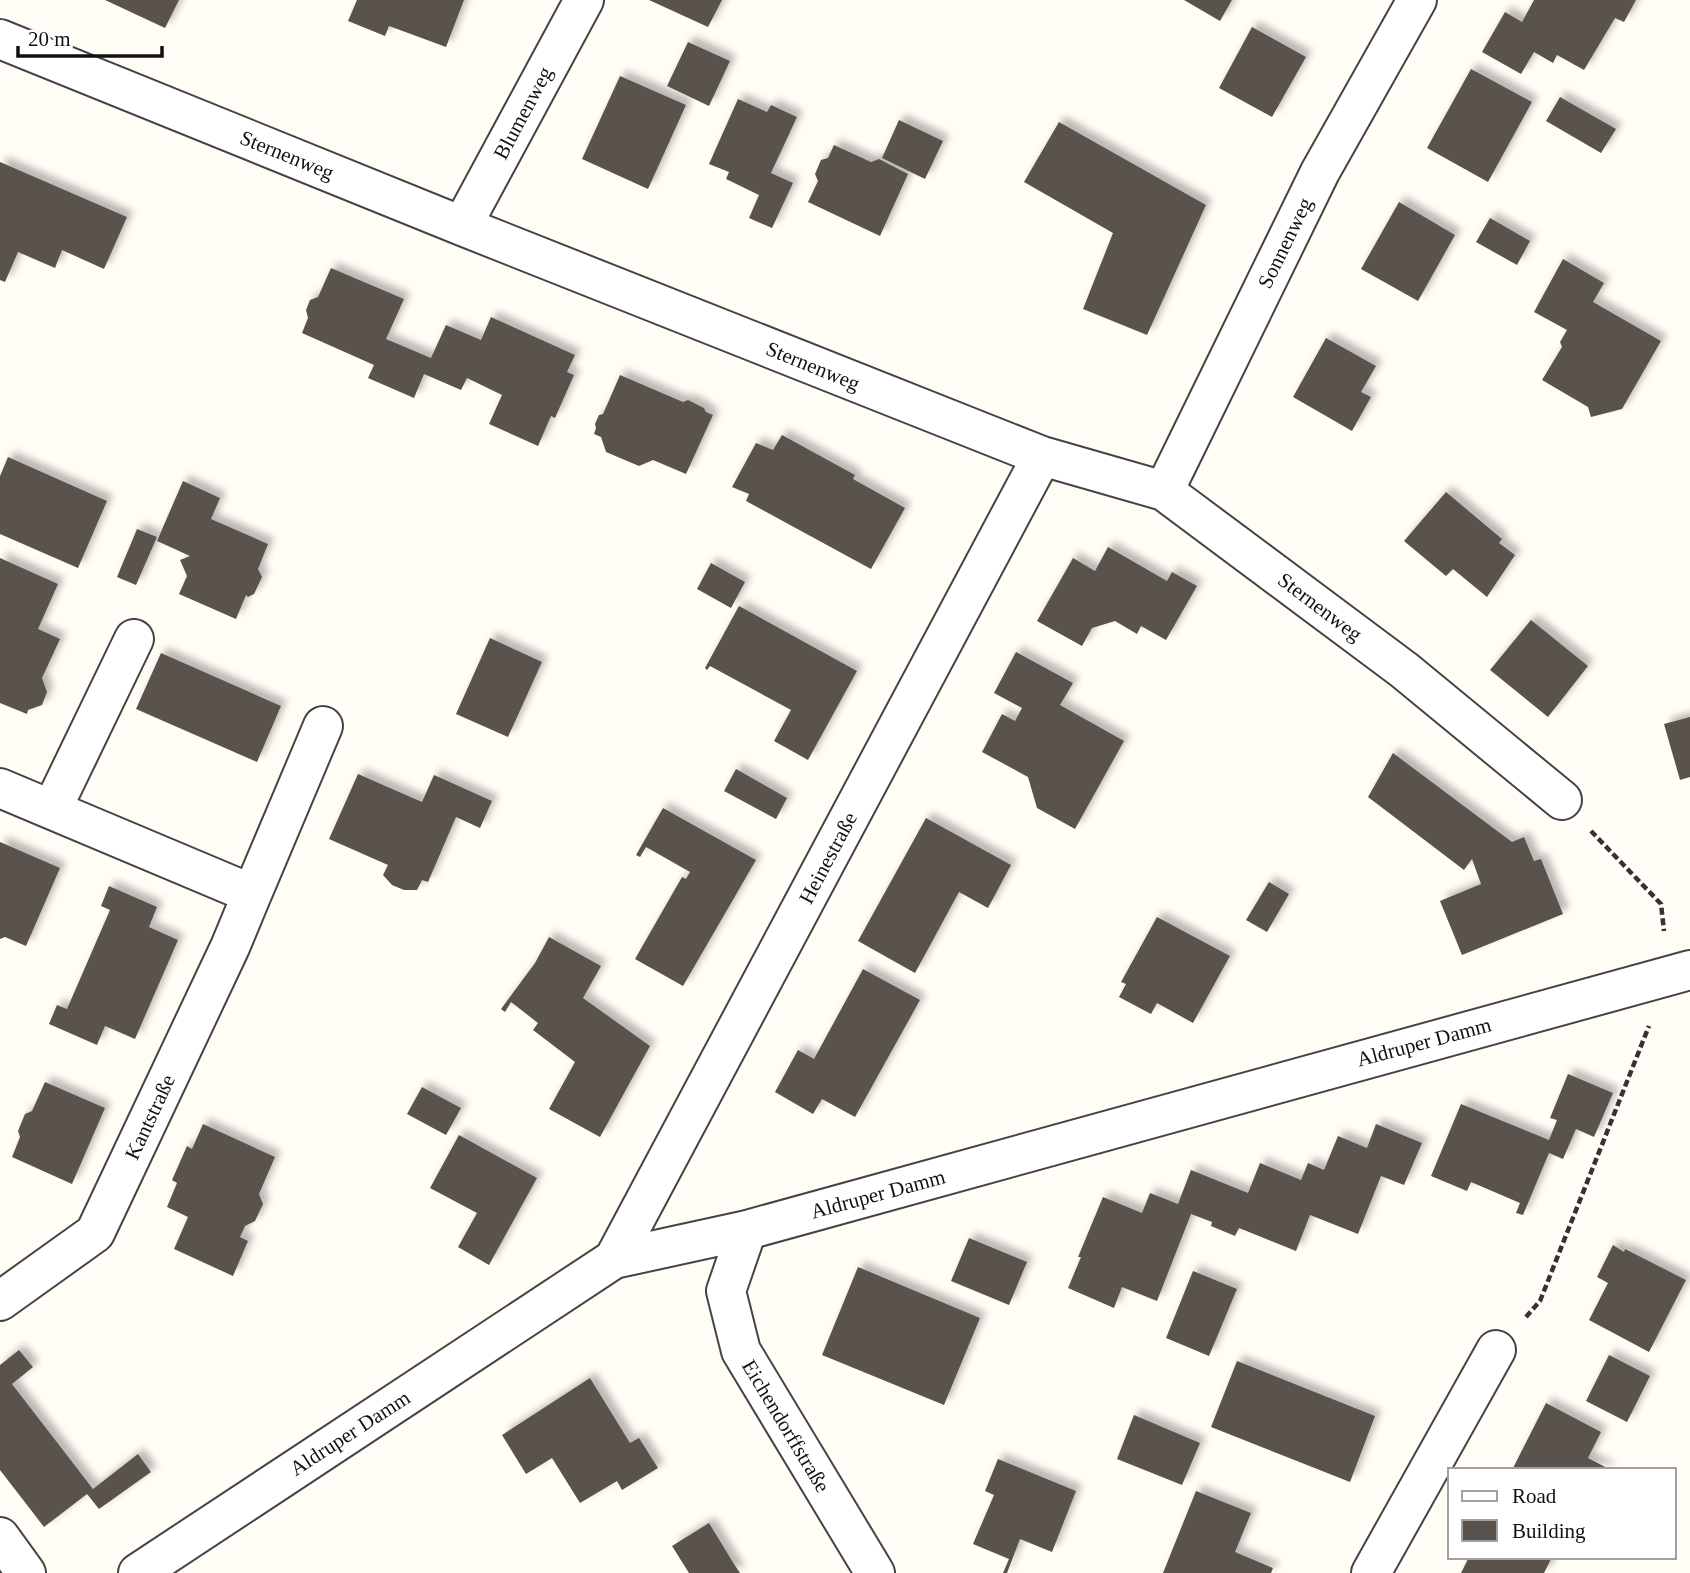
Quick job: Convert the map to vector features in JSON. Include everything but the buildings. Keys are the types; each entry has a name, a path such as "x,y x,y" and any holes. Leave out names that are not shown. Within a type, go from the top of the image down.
{"street":[{"name":"Blumenweg","path":"462,226 584,0"},
{"name":"Sonnenweg","path":"1164,491 1320,172 1417,0"},
{"name":"Sternenweg","path":"0,39 1042,456 1164,491 1404,670 1562,800"},
{"name":"Heinestraße","path":"614,1259 1042,456"},
{"path":"52,809 134,639"},
{"name":"Kantstraße","path":"0,1301 95,1233 230,947 323,726"},
{"path":"0,788 252,894"},
{"name":"Aldruper Damm","path":"138,1573 614,1259 747,1230 1680,972"},
{"name":"Eichendorffstraße","path":"747,1230 726,1292 741,1351 875,1573"},
{"path":"1371,1573 1496,1350"},
{"path":"0,1537 26,1573"}],"path":[{"path":"1496,1350 1540,1301 1680,972 1661,904 1562,800"}]}
